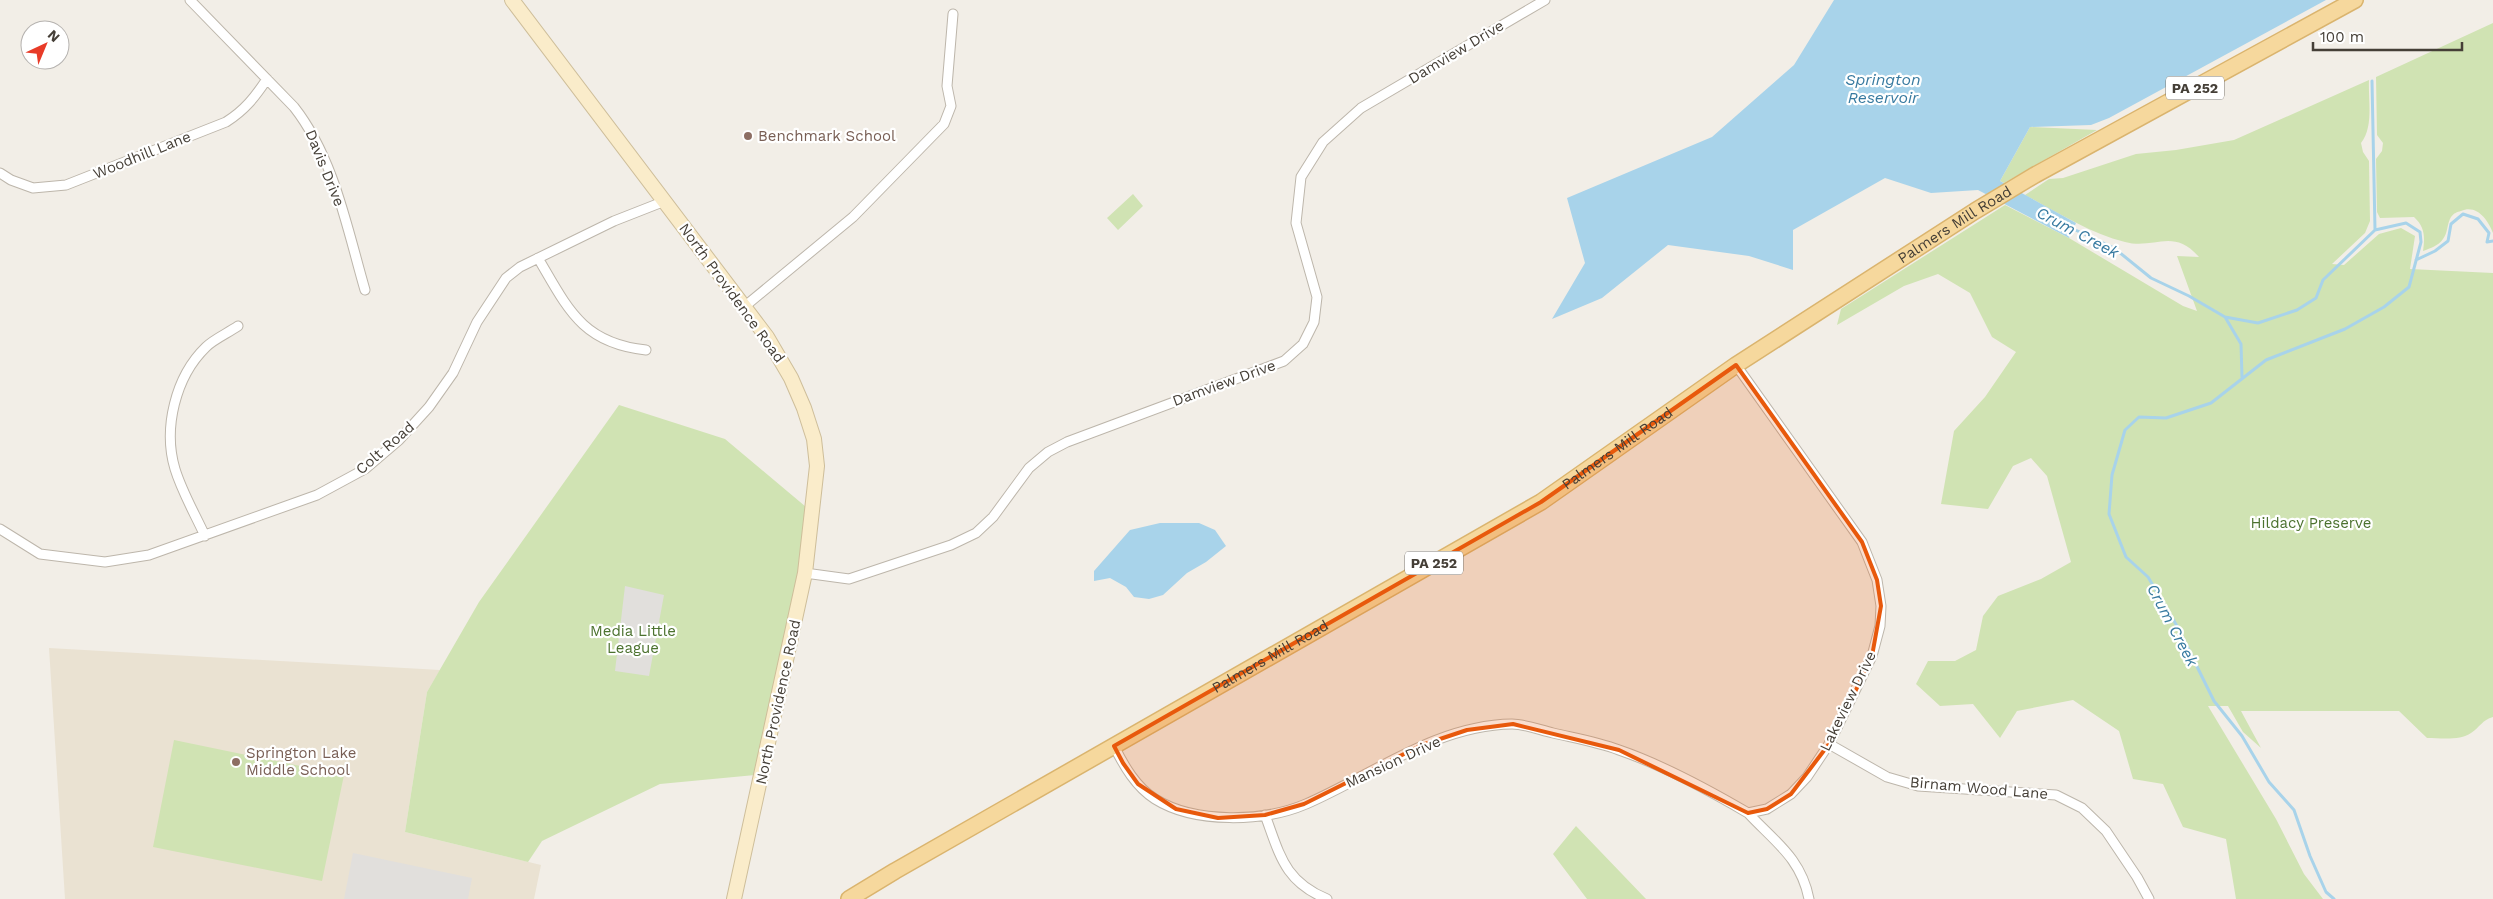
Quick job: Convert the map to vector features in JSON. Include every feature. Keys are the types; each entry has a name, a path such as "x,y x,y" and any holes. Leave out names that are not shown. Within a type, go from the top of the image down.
{"main road":[{"name":"North Providence Road","path":"512,0 767,337 791,378 804,408 814,439 817,466 805,574 734,899"},
{"name":"Palmers Mill Road","path":"849,899 872,884 1541,502 1736,366 1976,211 2035,175 2355,0"}],"street":[{"name":"Davis Drive","path":"190,0 267,79 308,125 319,146 337,195 366,290"},
{"name":"Damview Drive","path":"805,574 849,579 951,545 976,532 987,522 1029,468 1062,444 1284,361 1303,344 1314,322 1317,297 1296,223 1301,177 1323,142 1361,108 1545,0"},
{"path":"744,306 853,218 944,124 951,106 947,86 953,14"},
{"name":"Woodhill Lane","path":"0,173 11,180 33,188 66,185 226,122 242,112 254,99 267,79"},
{"name":"Colt Road","path":"0,529 40,554 105,562 149,555 317,495 365,469 399,440 429,407 453,373 476,322 506,278 520,267 614,221 665,201"},
{"path":"538,258 577,320 596,336 625,348 646,350"},
{"path":"204,536 175,470 171,448 172,418 178,390 190,367 206,347 238,326"},
{"name":"Lakeview Drive","path":"1736,366 1862,542 1877,580 1880,606 1880,626 1872,656 1829,744 1807,777 1792,794 1767,810 1748,812"},
{"name":"Mansion Drive","path":"1114,746 1138,784 1155,799 1176,809 1218,818 1265,815 1304,804 1422,745 1467,730 1513,724 1619,750 1683,778 1748,812"},
{"name":"Birnam Wood Lane","path":"1829,744 1887,777 1918,786 2035,792 2056,795 2082,808 2106,831 2137,877 2149,899"},
{"path":"1748,812 1794,860 1806,883 1809,899"},
{"path":"1265,815 1289,875 1316,894 1327,899"}],"highlighted area":[{"path":"1736,365 1862,542 1877,580 1881,606 1872,656 1855,692 1829,744 1791,794 1767,809 1748,813 1619,750 1513,724 1467,730 1422,745 1304,804 1265,815 1218,818 1176,809 1138,784 1123,763 1114,746 1541,502"}],"shaded area":[{"path":"625,586 664,595 649,676 615,671"},
{"name":"Springton Lake Middle School","path":"49,648 440,670 427,692 405,832 541,865 534,899 65,899"},
{"path":"353,853 472,878 468,899 344,899"}],"green space":[{"path":"2493,23 2493,233 2481,214 2467,209 2453,215 2445,237 2434,247 2423,251 2423,232 2414,217 2380,218 2377,212 2376,159 2382,151 2383,143 2377,135 2376,77"},
{"name":"Hildacy Preserve","path":"2369,80 2370,113 2368,129 2361,143 2363,152 2369,161 2370,221 2365,233 2332,264 2344,265 2379,234 2401,228 2415,236 2410,269 2493,273 2493,717 2486,720 2466,736 2444,739 2427,738 2399,711 2241,711 2261,748 2243,732 2228,706 2208,706 2276,819 2304,874 2323,899 2236,899 2226,839 2183,827 2163,784 2133,779 2119,731 2073,700 2017,711 2000,738 1973,704 1940,706 1916,684 1928,661 1955,661 1976,650 1983,616 1998,596 2041,579 2071,562 2047,476 2031,458 2013,466 1988,509 1941,504 1954,431 1985,397 2016,352 1992,337 1970,293 1938,274 1904,286 1837,325 1841,309 2005,205 2069,238 2183,306 2197,311 2177,256 2199,257 2190,248 2172,241 2135,244 2112,238 2074,222 2025,195 2049,179 2063,178 2136,154 2176,150 2234,140"},
{"path":"2030,127 2097,130 2004,183 2000,181"},
{"path":"1133,194 1143,206 1118,230 1107,218"},
{"name":"Media Little League","path":"619,405 725,439 812,512 755,775 660,784 542,841 528,862 405,832 427,692 479,602"},
{"path":"174,740 344,775 322,881 153,847"},
{"path":"1576,826 1646,899 1587,899 1553,854"}],"water":[{"name":"Springton Reservoir","path":"1834,0 2326,0 2109,118 2091,125 2030,127 2000,181 2076,223 2069,238 1978,190 1931,193 1885,178 1793,230 1793,270 1749,256 1668,245 1602,298 1552,319 1585,263 1567,198 1712,137 1794,65"},
{"path":"1160,523 1199,523 1215,530 1226,546 1206,562 1187,573 1163,595 1149,599 1134,597 1126,587 1110,578 1094,581 1094,571 1130,530"}],"waterway":[{"path":"2372,81 2375,230"},
{"path":"2416,260 2435,251 2448,241 2451,224 2463,214 2478,219 2489,233 2487,242 2493,241"},
{"name":"Crum Creek","path":"2225,317 2258,323 2297,310 2316,298 2323,280 2375,230 2406,223 2420,232 2421,242 2409,287 2384,307 2345,329 2266,360 2211,403 2166,418 2139,417 2125,430 2112,475 2109,514 2126,557 2148,577 2177,626 2214,701 2242,736 2269,782 2294,810 2310,856 2326,892 2334,899"},
{"name":"Crum Creek","path":"2069,227 2114,248 2151,278 2189,296 2225,317 2241,344 2242,377"}],"place":[{"name":"Benchmark School","path":"748,136"},
{"name":"Springton Lake Middle School","path":"236,762"}]}
